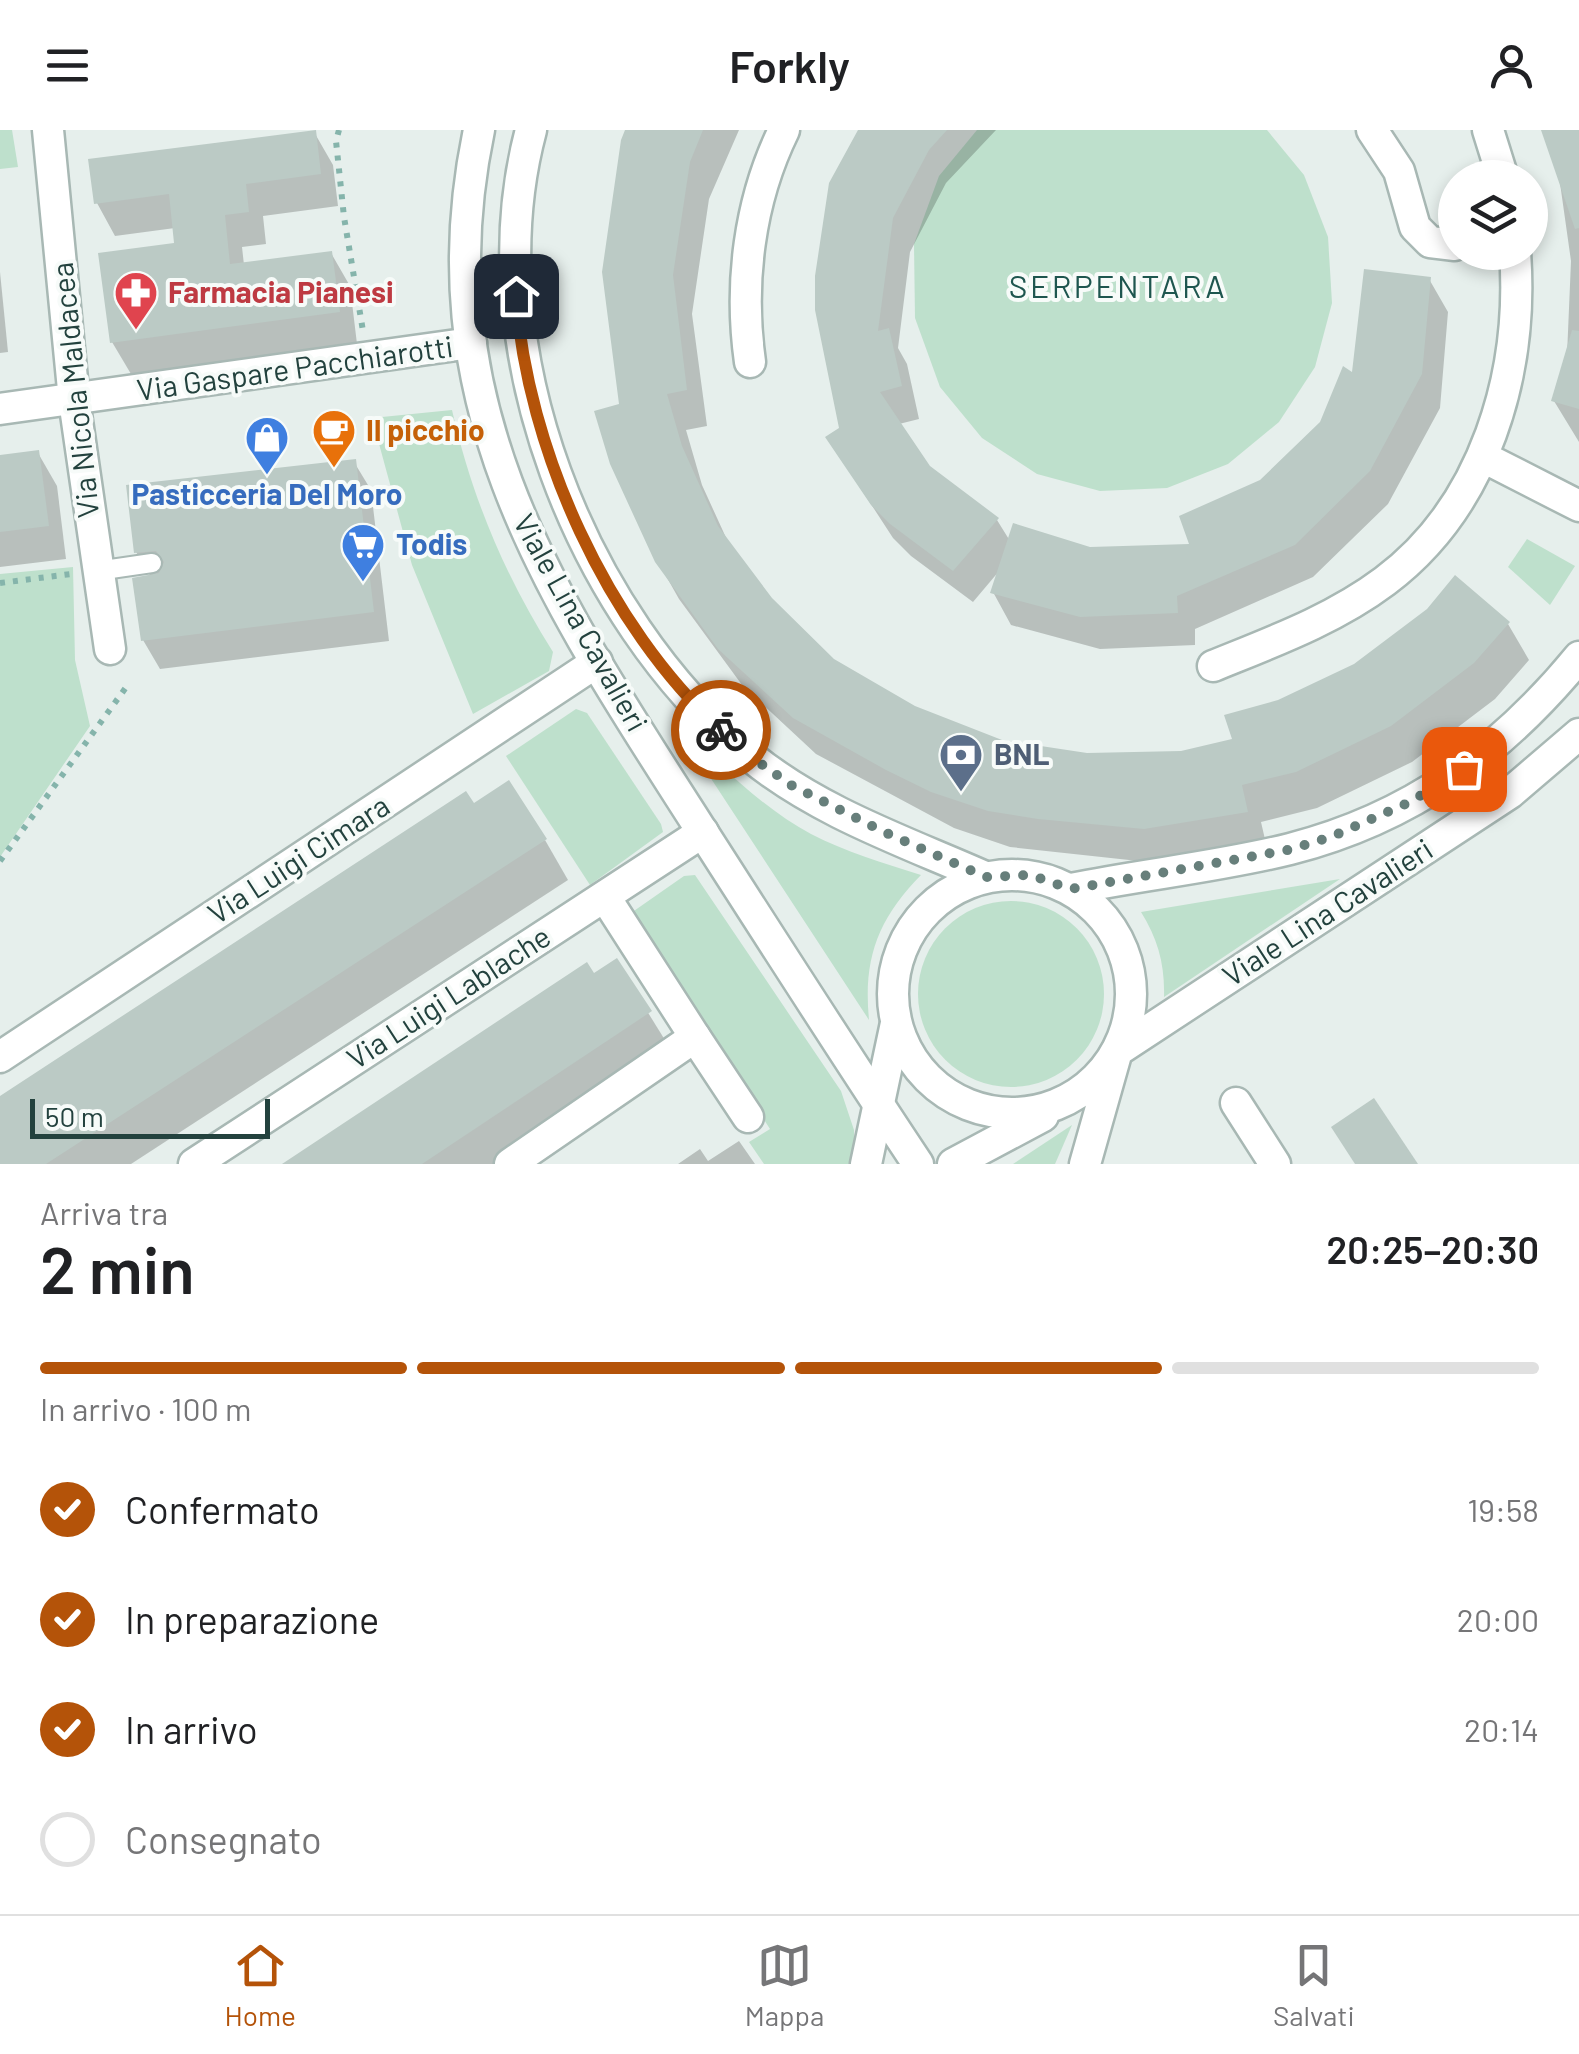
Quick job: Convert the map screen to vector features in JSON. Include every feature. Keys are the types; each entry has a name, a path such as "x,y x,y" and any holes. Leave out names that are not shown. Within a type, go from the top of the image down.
{"street":[{"name":"Via Nicola Maldacea","path":"48,130 74,400 110,649"},
{"name":"Viale Lina Cavalieri","path":"479,130 466,218 466,283 470,343 484,417 501,472 535,551 597,662 918,1164"},
{"name":"Viale Lina Cavalieri","path":"531,130 518,194 515,237 522,345 541,426 612,594 646,648 694,704 770,770 834,809 986,877"},
{"path":"750,362 745,308 751,236 766,172 784,130"},
{"path":"1372,130 1399,171 1415,227 1438,246"},
{"path":"1488,130 1498,160"},
{"path":"466,218 515,237"},
{"path":"1213,666 1328,617 1407,564 1430,540 1459,501 1483,457 1512,351 1515,270"},
{"name":"Via Gaspare Pacchiarotti","path":"0,409 470,343"},
{"path":"1483,457 1579,506"},
{"name":"Viale Lina Cavalieri","path":"1071,889 1288,850 1371,822 1446,781 1481,756 1518,725 1579,657"},
{"name":"Via Luigi Cimara","path":"0,1057 597,662"},
{"name":"Viale Lina Cavalieri","path":"1118,1051 1500,800 1579,734"},
{"name":"Via Luigi Lablache","path":"194,1164 703,832"},
{"path":"866,1164 896,1023 894,976 910,931 942,896 963,884 986,877 1030,875 1071,889 1106,919 1127,960 1131,1006 1085,1164"},
{"path":"604,897 748,1117"},
{"path":"896,1023 915,1064 948,1096 969,1106 990,1112 1036,1111 1078,1094"},
{"path":"510,1164 696,1037"},
{"path":"953,1164 1078,1094 1118,1051"},
{"path":"1236,1103 1276,1164"}],"lane":[{"path":"97,571 152,564"}],"path":[{"path":"338,130 344,217 368,358"},
{"path":"0,582 97,571"},
{"path":"0,861 127,686"}],"green space":[{"path":"0,130 12,130 18,167 0,169"},
{"path":"977,130 1267,130 1304,175 1328,237 1332,303 1315,367 1279,422 1228,464 1167,488 1100,491 1037,474 982,438 940,387 915,318 914,244 939,176"},
{"path":"452,410 469,474 492,536 553,652 549,671 473,714 412,565 372,418"},
{"path":"1527,539 1575,566 1550,605 1508,567"},
{"path":"73,567 75,660 90,726 0,857 0,574"},
{"path":"576,709 587,713 663,832 590,885 506,756"},
{"path":"672,719 738,781 792,823 865,857 921,875 894,908 877,941 869,977 869,1020"},
{"path":"695,875 841,1091 854,1130 854,1164 764,1164 749,1142 770,1129 631,913 684,876"},
{"path":"1340,879 1164,997 1159,953 1141,912"},
{"path":"1011,901 1047,908 1077,928 1097,958 1104,994 1097,1030 1077,1060 1047,1080 1011,1087 975,1080 945,1060 925,1030 918,994 925,958 945,928 975,908"},
{"path":"1072,1125 1055,1164 1013,1164"}],"building":[{"path":"316,130 321,174 246,184 249,212 225,215 230,264 332,251 340,312 110,343 98,253 174,243 169,194 94,204 88,159"},
{"path":"625,130 703,130 690,162 673,275 687,390 667,394 682,446 718,526 772,598 834,659 915,706 1002,740 1087,753 1181,751 1232,739 1224,715 1278,700 1354,664 1427,609 1455,575 1510,622 1474,663 1391,726 1296,772 1242,785 1248,812 1144,829 1038,819 988,811 931,792 886,770 793,718 718,649 655,562 610,464 594,411 619,404 602,272"},
{"path":"858,130 947,130 929,150 893,218 878,331 889,328 902,386 880,392 930,466 999,518 953,571 871,505 825,437 839,428 815,310 815,276 829,183"},
{"path":"1541,130 1579,130 1579,228 1575,229"},
{"path":"1364,269 1431,277 1422,374 1370,471 1295,545 1177,596 1178,613 1080,617 990,593 1013,523 1090,547 1189,544 1179,516 1260,480 1320,422 1343,366 1352,372"},
{"path":"1572,330 1579,331 1579,409 1551,401"},
{"path":"39,450 49,526 0,532 0,455"},
{"path":"356,459 374,612 141,641 132,578 159,573 164,562 156,551 134,553 126,485"},
{"path":"509,780 547,839 46,1164 0,1164 0,1096 466,791 474,803"},
{"path":"617,958 652,1011 422,1164 282,1164 587,962 594,973"},
{"path":"1374,1098 1418,1164 1355,1164 1331,1127"}],"way so far":[{"path":"721,730 791,785 884,832 986,877 1030,875 1071,889 1288,850 1331,837 1371,822 1464,769"}],"place":[{"name":"Farmacia Pianesi","path":"136,331"},
{"name":"Il picchio","path":"334,469"},
{"name":"Pasticceria Del Moro","path":"267,476"},
{"name":"Todis","path":"363,583"},
{"name":"BNL","path":"961,793"}],"district":[{"name":"SERPENTARA","path":"1118,287"}],"route":[{"path":"516,296 522,345 541,426 592,554 646,648 721,730"}]}
